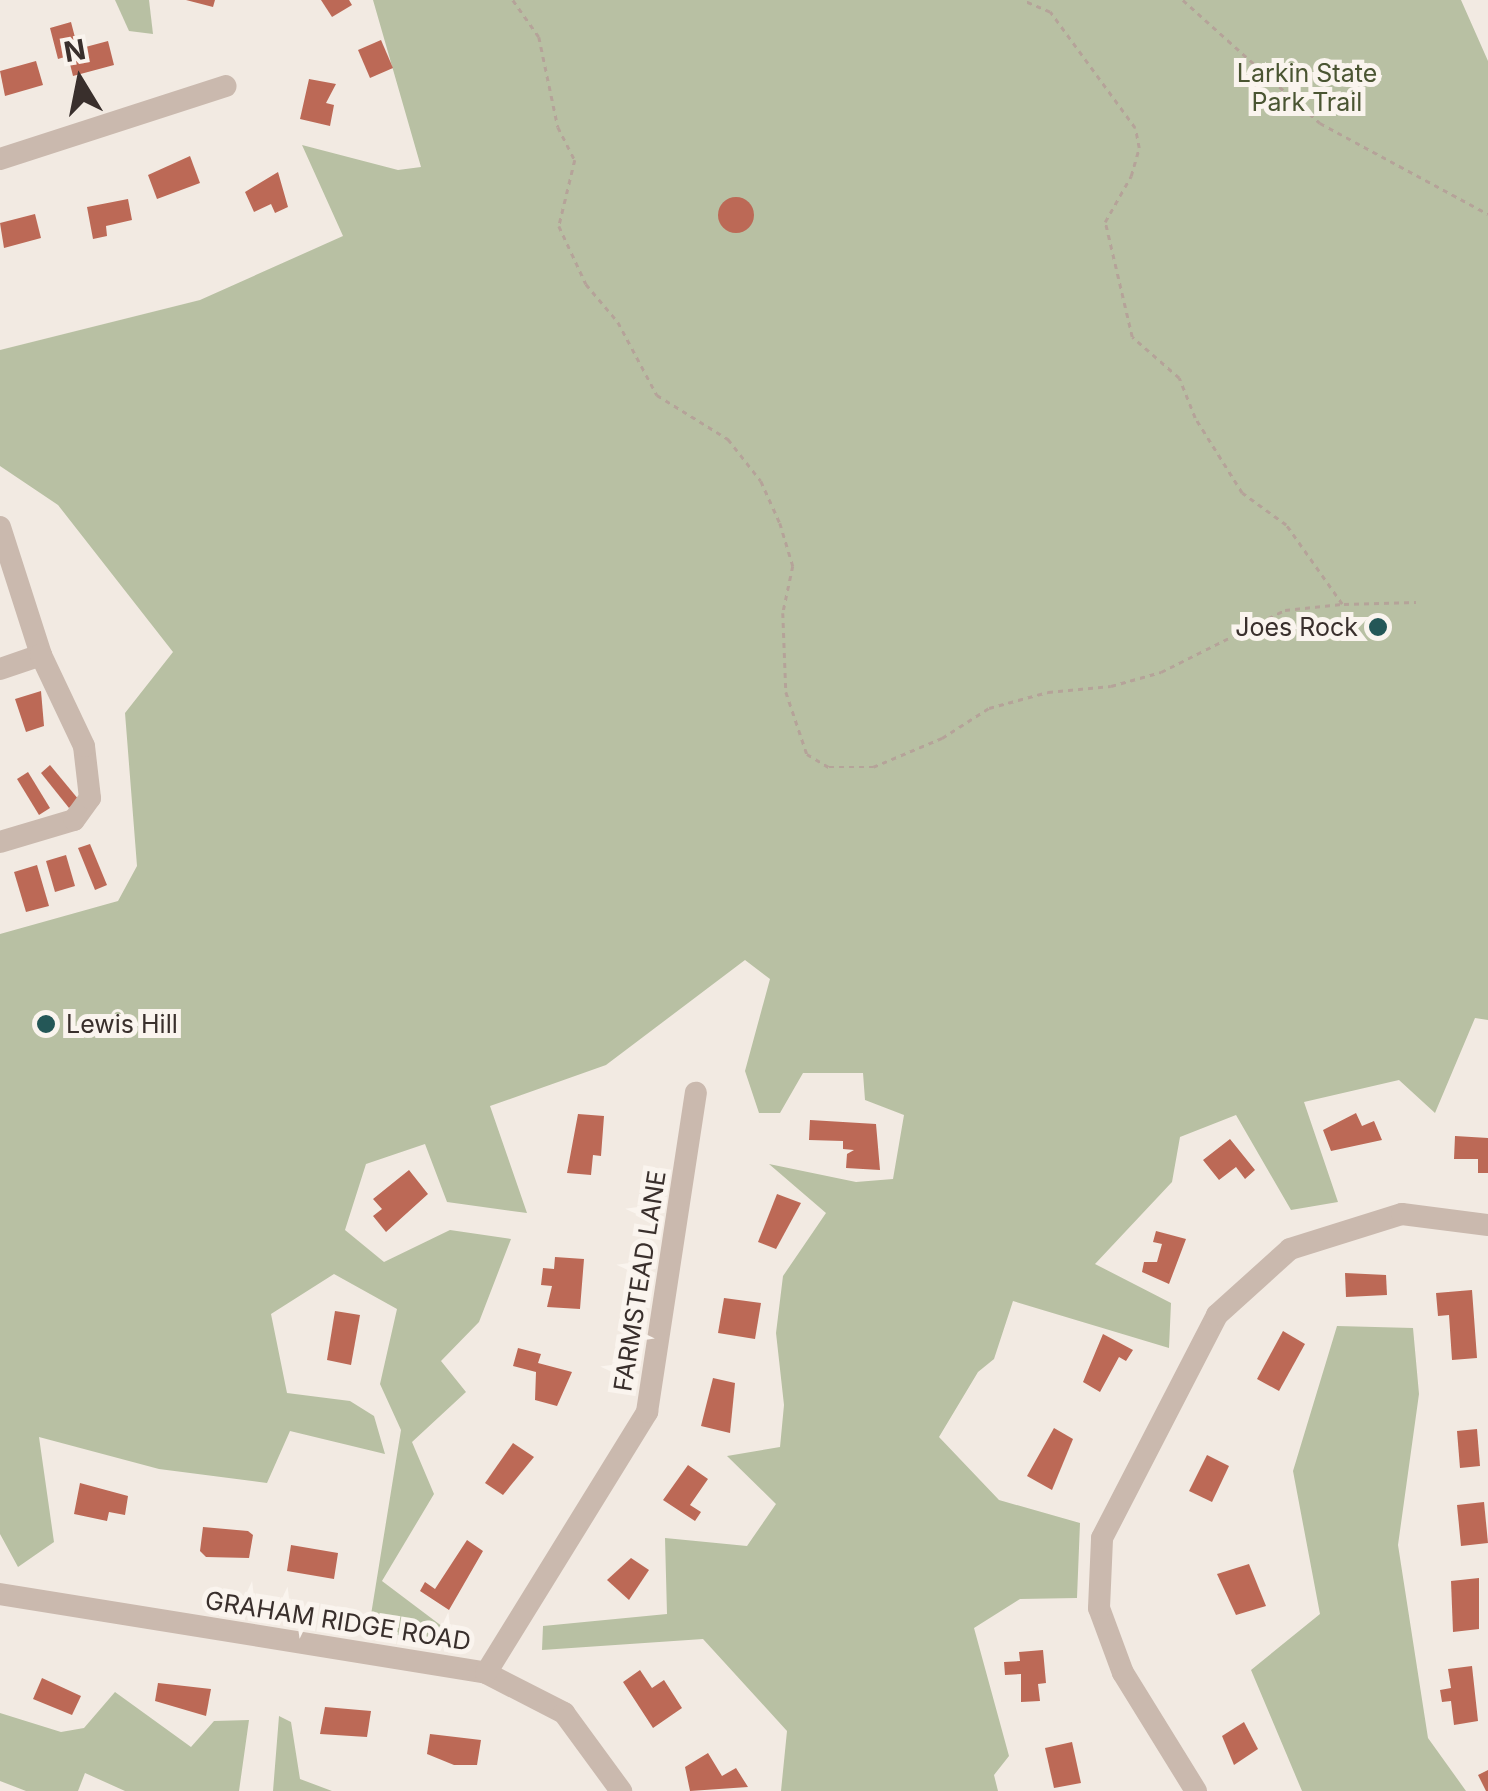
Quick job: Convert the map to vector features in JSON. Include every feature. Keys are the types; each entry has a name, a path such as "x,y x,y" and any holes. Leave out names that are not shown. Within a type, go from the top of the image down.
{"street":[{"path":"0,159 226,86"},
{"path":"0,528 41,654 84,746 90,798 74,820 0,842"},
{"path":"0,669 41,654"},
{"name":"FARMSTEAD LANE","path":"486,1673 647,1412 696,1093"},
{"path":"1196,1791 1123,1673 1099,1608 1102,1538 1119,1504 1217,1315 1290,1249 1402,1214 1488,1225"},
{"name":"GRAHAM RIDGE ROAD","path":"0,1594 486,1673 564,1713 621,1791"}],"path":[{"path":"513,0 539,37 558,127 576,160 559,226 586,284 618,322 657,395 728,439 761,481 780,523 793,566 783,613 786,692 807,754 829,767 874,767 942,738 989,708 1048,692 1111,686 1161,672 1285,610 1416,602"},
{"path":"1022,0 1050,12 1135,128 1139,148 1131,176 1105,222 1132,337 1179,378 1195,418 1242,493 1286,525 1342,604"},
{"path":"1182,0 1320,123 1488,214"}],"green space":[{"path":"115,0 149,0 153,34 129,31"},
{"name":"Larkin State Park Trail","path":"373,0 1461,0 1488,61 1488,1020 1475,1018 1435,1113 1399,1080 1304,1102 1338,1202 1291,1210 1236,1115 1180,1137 1172,1182 1095,1264 1171,1303 1169,1348 1013,1301 994,1359 978,1372 939,1437 999,1500 1080,1523 1077,1598 1020,1599 974,1628 1009,1756 994,1775 998,1791 781,1791 787,1731 703,1639 542,1650 543,1626 667,1614 665,1538 747,1546 776,1504 727,1456 780,1447 784,1405 776,1333 783,1276 826,1213 769,1164 856,1182 893,1179 904,1115 865,1100 863,1073 803,1073 780,1113 759,1113 745,1071 770,979 745,960 606,1065 490,1106 527,1213 447,1202 425,1144 366,1164 345,1230 384,1262 450,1230 511,1239 479,1322 441,1361 466,1392 412,1442 434,1494 382,1581 443,1627 438,1646 369,1627 401,1430 380,1384 397,1309 334,1274 271,1314 287,1393 350,1401 374,1416 385,1454 290,1431 267,1483 159,1469 39,1437 54,1542 18,1567 0,1534 0,934 118,901 137,866 125,713 173,652 58,505 0,466 0,350 200,300 343,236 302,145 398,170 421,167"},
{"path":"1337,1326 1413,1328 1419,1394 1398,1545 1428,1738 1466,1791 1302,1791 1251,1670 1320,1614 1293,1471"},
{"path":"115,1692 191,1747 214,1721 249,1720 239,1791 125,1791 85,1773 78,1791 26,1791 0,1781 0,1713 61,1732 84,1728"},
{"path":"279,1716 291,1722 300,1779 332,1791 273,1791"}],"building":[{"path":"186,0 215,0 213,7"},
{"path":"321,0 349,0 352,5 332,17"},
{"path":"71,22 78,49 108,41 114,65 73,76 68,56 58,59 50,28"},
{"path":"381,40 393,68 370,78 358,50"},
{"path":"36,61 43,85 5,96 0,71"},
{"path":"309,79 336,84 326,103 334,105 330,126 300,119"},
{"path":"190,156 200,183 157,199 148,175"},
{"path":"278,172 288,207 275,213 271,204 254,212 245,192"},
{"path":"736,197 749,202 754,215 749,228 736,233 723,228 718,215 723,202"},
{"path":"128,199 132,220 106,226 107,236 93,239 87,207"},
{"path":"35,214 41,238 4,248 0,223"},
{"path":"41,691 44,726 26,732 15,699"},
{"path":"50,765 79,800 69,808 41,773"},
{"path":"28,772 50,808 39,815 17,779"},
{"path":"90,844 107,885 95,890 78,848"},
{"path":"66,855 75,886 55,892 46,861"},
{"path":"37,865 49,906 26,912 14,872"},
{"path":"1356,1113 1362,1126 1374,1121 1382,1140 1331,1151 1323,1130"},
{"path":"578,1114 604,1116 601,1156 593,1155 591,1175 567,1173"},
{"path":"810,1120 876,1124 880,1170 846,1168 847,1154 854,1150 843,1149 843,1141 809,1140"},
{"path":"1455,1136 1488,1138 1488,1173 1478,1173 1478,1159 1454,1159"},
{"path":"1230,1139 1255,1170 1245,1179 1236,1167 1219,1180 1203,1160"},
{"path":"409,1170 428,1194 386,1232 373,1216 382,1209 373,1199"},
{"path":"777,1194 801,1203 776,1249 758,1242"},
{"path":"1156,1231 1186,1239 1169,1284 1142,1272 1144,1262 1157,1262 1162,1244 1153,1242"},
{"path":"555,1257 584,1259 580,1309 547,1307 552,1286 541,1285 543,1268 554,1269"},
{"path":"1345,1273 1386,1275 1387,1295 1346,1297"},
{"path":"1472,1290 1477,1358 1452,1360 1449,1315 1438,1316 1436,1293"},
{"path":"724,1298 761,1303 755,1339 718,1333"},
{"path":"335,1311 360,1315 351,1365 327,1360"},
{"path":"1283,1331 1305,1344 1279,1391 1257,1379"},
{"path":"1103,1334 1133,1350 1126,1361 1119,1357 1100,1392 1083,1382"},
{"path":"518,1348 541,1354 538,1363 572,1372 557,1406 535,1400 536,1372 513,1366"},
{"path":"713,1378 735,1383 730,1433 701,1426"},
{"path":"1054,1428 1073,1439 1052,1490 1027,1476"},
{"path":"1477,1429 1480,1466 1460,1468 1457,1431"},
{"path":"513,1443 534,1457 503,1495 485,1483"},
{"path":"1207,1455 1229,1466 1212,1502 1189,1491"},
{"path":"688,1465 708,1479 690,1505 701,1512 695,1521 663,1500"},
{"path":"80,1483 128,1496 125,1515 109,1512 107,1521 74,1514"},
{"path":"1484,1502 1488,1543 1461,1546 1457,1505"},
{"path":"203,1527 248,1531 253,1535 249,1558 206,1557 200,1551"},
{"path":"467,1540 483,1551 449,1610 420,1591 425,1582 435,1589"},
{"path":"291,1545 338,1553 334,1579 287,1571"},
{"path":"631,1558 649,1570 629,1600 607,1580"},
{"path":"1249,1564 1266,1606 1236,1615 1217,1574"},
{"path":"1479,1578 1479,1629 1453,1632 1451,1581"},
{"path":"1043,1650 1046,1683 1038,1684 1040,1701 1021,1702 1021,1674 1005,1675 1004,1662 1020,1661 1019,1652"},
{"path":"1472,1666 1478,1721 1454,1725 1451,1701 1442,1702 1440,1690 1451,1688 1448,1669"},
{"path":"640,1670 652,1688 664,1680 682,1708 653,1728 623,1682"},
{"path":"42,1678 81,1696 72,1715 33,1699"},
{"path":"158,1683 211,1689 206,1716 155,1701"},
{"path":"325,1707 371,1711 367,1737 320,1734"},
{"path":"1244,1722 1258,1749 1234,1765 1222,1736"},
{"path":"430,1734 481,1740 477,1765 454,1765 427,1754"},
{"path":"1072,1742 1081,1783 1054,1788 1045,1748"},
{"path":"708,1753 722,1776 736,1768 748,1787 690,1791 685,1767"},
{"path":"1488,1770 1488,1791 1486,1791 1478,1775"}],"place":[{"name":"Joes Rock","path":"1378,627"},
{"name":"Lewis Hill","path":"46,1024"}]}
